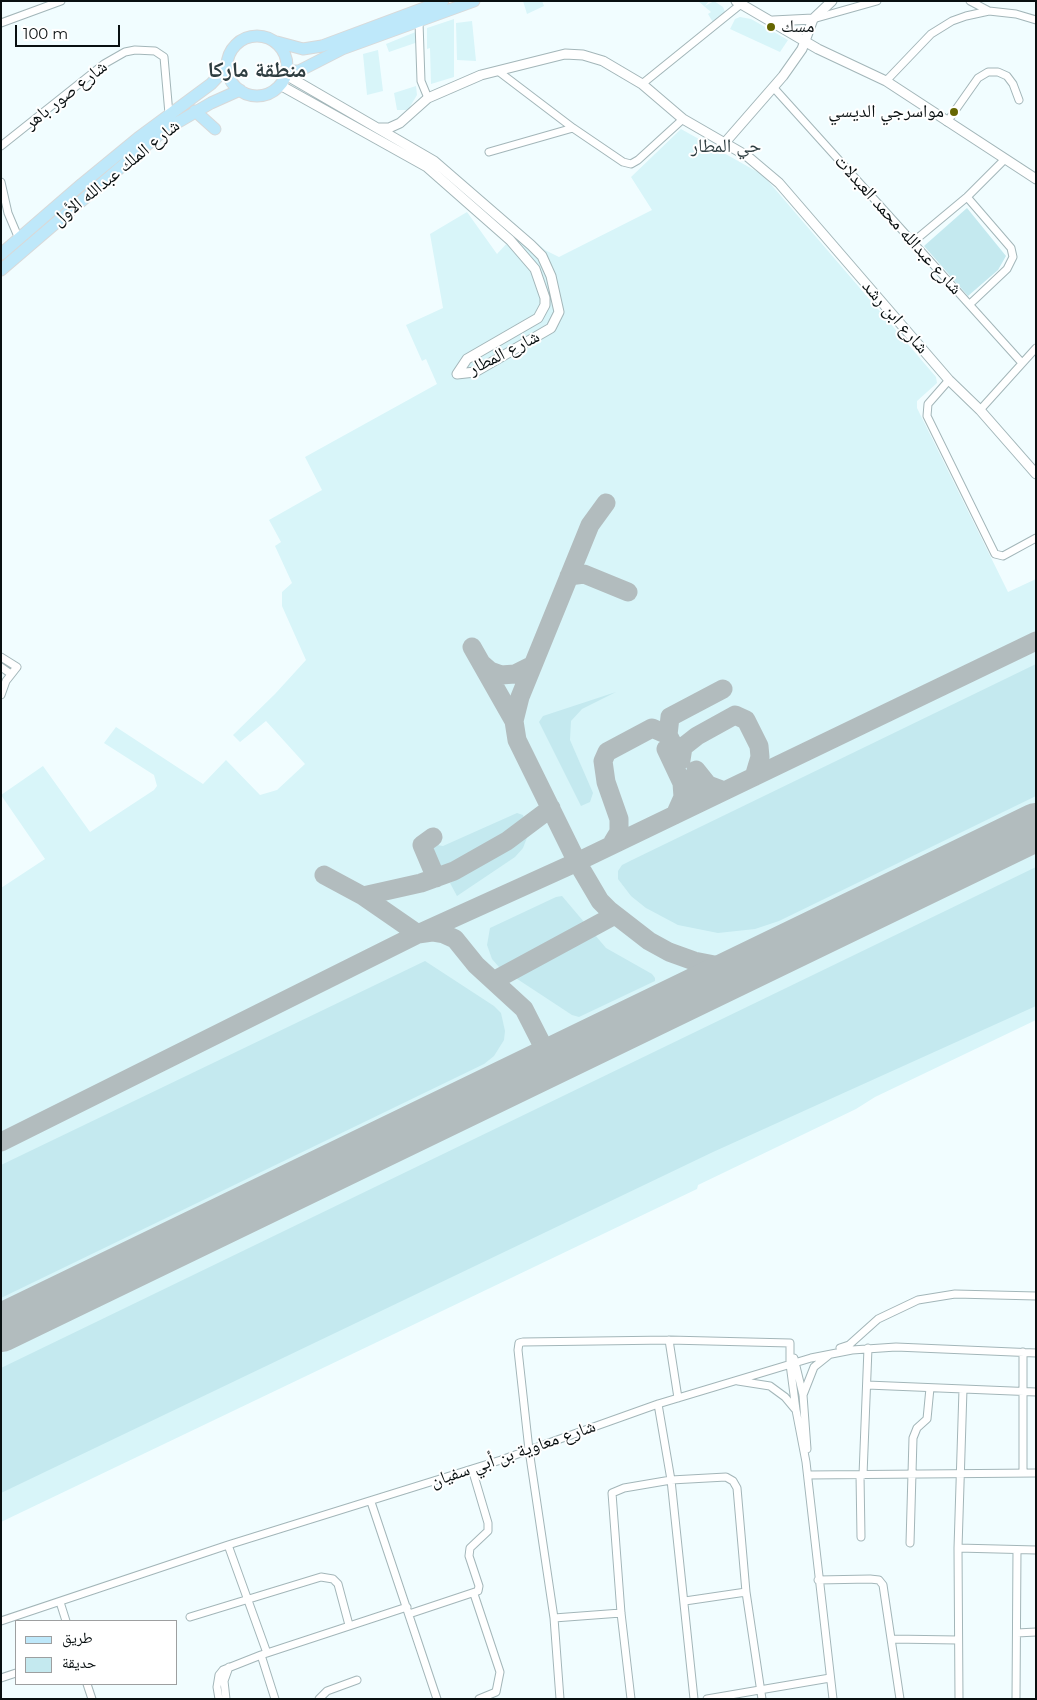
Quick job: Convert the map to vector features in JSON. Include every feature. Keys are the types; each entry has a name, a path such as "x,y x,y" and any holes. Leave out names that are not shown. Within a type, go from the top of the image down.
{"main road":[{"path":"443,1 322,46 292,48 258,36 242,40 231,51 227,67 231,80 240,90 254,96 268,94 284,77 342,49 474,1"},
{"path":"273,40 286,57 284,77"},
{"name":"شارع الملك عبدالله الأول","path":"1,254 82,184 211,84 227,67"},
{"path":"211,84 211,103"},
{"name":"شارع الملك عبدالله الأول","path":"1,270 152,140 195,111 240,90"},
{"path":"195,111 216,129"}],"street":[{"path":"1,23 61,1"},
{"path":"726,146 800,53 813,19 832,1"},
{"path":"770,21 813,19 877,1"},
{"path":"970,1 989,11"},
{"path":"375,128 389,128 400,123 428,98 467,80 554,56 584,55 603,61 642,84 739,3 818,48 886,81 1036,179"},
{"path":"886,81 922,43 941,27 966,16 989,11 1016,14 1036,20"},
{"path":"419,22 421,81 428,98"},
{"name":"شارع صور باهر","path":"1,146 98,68 124,52 135,50 155,51 164,57 170,114"},
{"path":"498,71 573,128 618,159 631,164 638,160 683,119"},
{"path":"947,122 978,78 988,72 998,72 1007,76 1013,84 1019,100"},
{"name":"شارع المطار","path":"284,77 427,167 507,231 538,252 551,276 558,312 551,328 474,372 457,374 467,359 538,318 545,305 541,280 532,263 507,231 434,161 284,77"},
{"name":"شارع ابن رشد","path":"642,84 683,119 752,162 779,183 949,380 980,410 1036,474"},
{"name":"شارع عبدالله محمد العبدلات","path":"773,87 1022,363"},
{"path":"489,152 573,128"},
{"path":"913,242 967,197 1005,159"},
{"path":"1,182 2,195 19,239"},
{"path":"967,197 1011,248 1013,257 1008,269 970,304"},
{"path":"521,251 528,252 536,258 538,257 538,252"},
{"path":"541,280 551,276"},
{"path":"980,410 1036,348"},
{"path":"949,380 928,404 927,416 995,554 1003,556 1036,538"},
{"path":"1,657 17,667 6,681 1,695"},
{"path":"1,667 11,674"},
{"path":"803,1395 814,1367 831,1352 849,1345 878,1319 918,1300 955,1294 1000,1293 1036,1296"},
{"path":"669,1340 678,1398"},
{"path":"560,1699 554,1618 530,1450 518,1350 519,1343 669,1340 790,1343 790,1352 803,1395 806,1462"},
{"path":"861,1537 868,1348"},
{"name":"شارع معاوية بن أبي سفيان","path":"1,1621 228,1545 371,1502 530,1450 658,1404 831,1352 868,1348 1036,1353"},
{"path":"1023,1473 1024,1352"},
{"path":"793,1363 796,1410 808,1475 818,1580 833,1699"},
{"path":"736,1380 770,1386 796,1410"},
{"path":"867,1385 1036,1392"},
{"path":"910,1543 910,1474 913,1438 917,1428 927,1419 930,1388"},
{"path":"959,1699 957,1640 958,1548 963,1389"},
{"path":"658,1404 671,1480 694,1699"},
{"path":"219,1699 217,1687 219,1675 222,1670 229,1667 350,1625 474,1594 479,1586 471,1564 470,1548 488,1531 488,1523 472,1469"},
{"path":"808,1475 1036,1473"},
{"path":"631,1699 621,1613 612,1493 624,1488 671,1480 726,1477 736,1484 746,1592 762,1699"},
{"path":"371,1502 437,1699"},
{"path":"228,1545 248,1599 275,1699"},
{"path":"958,1548 1036,1550"},
{"path":"1016,1699 1018,1550"},
{"path":"190,1617 320,1576 328,1577 338,1584 350,1625"},
{"path":"818,1580 862,1578 879,1580 885,1592 900,1699"},
{"path":"685,1601 746,1592"},
{"path":"474,1594 500,1672 496,1692 479,1699"},
{"path":"60,1602 66,1620"},
{"path":"554,1618 621,1613"},
{"path":"1017,1633 1036,1632"},
{"path":"892,1639 957,1640"},
{"path":"226,1699 224,1681 229,1667"},
{"path":"1,1678 15,1673"},
{"path":"707,1699 830,1678"},
{"path":"319,1699 327,1691 356,1680"},
{"path":"87,1685 92,1699"}],"shaded area":[{"path":"523,1 542,1 544,6 527,14"},
{"path":"698,1 709,1 705,6 714,1 723,7 726,14 714,24 708,14 711,12"},
{"path":"740,17 751,19 788,40 780,52 730,29 735,19"},
{"path":"454,19 454,77 431,84 430,48 427,49 427,28"},
{"path":"472,21 476,61 457,60 456,23"},
{"path":"418,31 418,42 389,52 386,44"},
{"path":"378,50 383,91 367,95 363,54"},
{"path":"416,86 417,95 408,110 397,110 394,93"},
{"path":"681,129 763,175 936,377 937,383 917,401 917,408 1008,592 1036,579 1036,1020 698,1185 697,1189 1,1522 1,888 45,859 1,795 43,766 90,832 154,790 157,786 154,775 104,743 116,727 203,784 226,760 260,795 277,790 305,764 266,721 240,742 233,735 275,694 306,660 282,606 282,592 292,583 275,546 281,542 269,520 322,490 305,457 437,384 426,359 422,361 406,325 443,308 430,234 467,212 497,254 520,229 545,250 559,257 652,210 631,177"}],"green space":[{"path":"967,208 1006,256 998,270 968,296 924,246"},
{"path":"1036,664 1036,796 779,921 755,929 718,933 678,925 646,908 631,896 618,879 618,871 622,865"},
{"path":"616,692 582,709 571,721 570,740 593,793 590,802 581,806 539,722 543,716"},
{"path":"517,813 523,815 526,826 518,837 476,863 445,875 431,849 437,845 443,846"},
{"path":"528,835 523,848 515,857 457,896 450,883"},
{"path":"1036,867 1036,1006 713,1152 1,1493 1,1368"},
{"path":"562,896 606,948 652,974 655,981 579,1017 572,1015 499,967 492,959 487,945 490,928 556,897"},
{"path":"425,961 494,1006 501,1013 505,1031 504,1040 494,1056 484,1064 1,1298 1,1165"}],"taxiway":[{"path":"606,503 590,525 520,697 514,721 517,740 577,862 600,901 649,941 669,952 694,961 740,970"},
{"path":"569,576 584,574 628,592"},
{"path":"1,1142 418,934 577,862 1036,641"},
{"path":"472,647 514,721"},
{"path":"482,664 490,671 501,675 515,674 533,665"},
{"path":"668,735 670,717 723,689"},
{"path":"613,842 619,832 619,819 606,782 603,761 607,752 652,728 668,735 681,760 683,747 697,736 735,715 746,720 759,746 760,757 754,777"},
{"path":"666,749 682,783 683,797 675,815"},
{"path":"691,807 699,787 696,770 708,785 724,791"},
{"path":"363,896 421,883 454,871 507,841 551,808"},
{"path":"433,837 422,845 436,878"},
{"path":"324,875 363,896 418,934 432,932 444,934 455,939 476,965 524,1009 551,1062"},
{"path":"495,980 615,915"}],"runway":[{"path":"1,1328 1036,827"}],"place":[{"name":"مسك","path":"771,27"},
{"name":"مواسرجي الديسي","path":"954,112"}],"district":[{"name":"منطقة ماركا","path":"257,71"},
{"name":"حي المطار","path":"726,146"}]}
